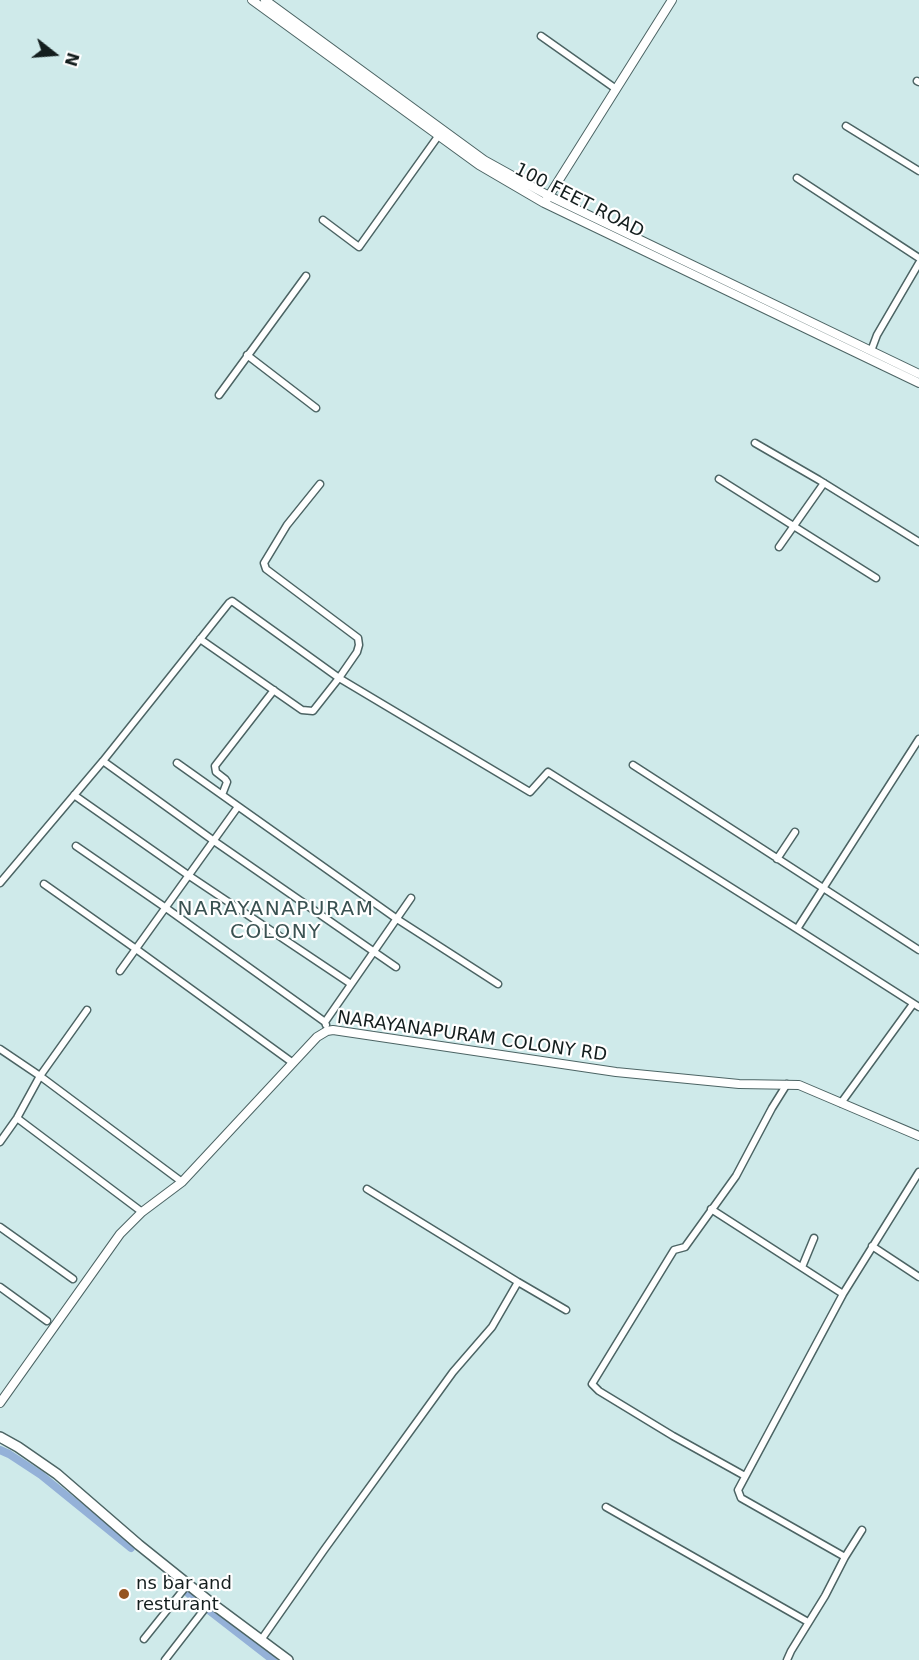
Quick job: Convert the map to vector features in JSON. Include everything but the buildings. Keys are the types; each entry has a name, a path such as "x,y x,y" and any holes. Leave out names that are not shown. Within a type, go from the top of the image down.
{"main road":[{"path":"0,1437 27,1452 57,1474 139,1545 288,1660"}],"street":[{"name":"100 FEET ROAD","path":"252,0 479,165 919,384"},
{"name":"100 FEET ROAD","path":"265,0 484,160 547,199 919,374"},
{"path":"547,199 672,0"},
{"path":"541,36 616,89"},
{"path":"846,126 919,171"},
{"path":"323,220 359,247 439,135"},
{"path":"797,178 919,258"},
{"path":"871,351 877,335 919,263"},
{"path":"219,395 306,276"},
{"path":"247,355 316,408"},
{"path":"755,444 824,483 919,542"},
{"path":"719,479 876,578"},
{"path":"779,547 824,483"},
{"path":"200,639 302,710 313,711 339,678 357,652 358,638 266,569 264,563 287,525 320,484"},
{"path":"0,883 103,760 229,603 233,602 339,678 530,792 548,772 916,1006 841,1103"},
{"path":"222,795 227,782 216,772 215,766 274,690"},
{"path":"797,929 919,739"},
{"path":"103,760 214,841 396,967"},
{"path":"177,763 237,808 397,919 498,984"},
{"path":"633,765 919,950"},
{"path":"74,795 188,875 351,984"},
{"path":"120,971 237,808"},
{"path":"777,859 795,832"},
{"path":"76,846 325,1022 327,1031"},
{"path":"44,885 293,1063"},
{"path":"325,1022 411,898"},
{"path":"0,1142 17,1118 39,1076 87,1010"},
{"name":"NARAYANAPURAM COLONY RD","path":"0,1403 120,1234 141,1212 182,1182 317,1037 327,1031 333,1030 615,1072 739,1084 799,1085 919,1136"},
{"path":"0,1049 182,1182"},
{"path":"745,1476 672,1436 592,1383 674,1250 685,1247 736,1176 786,1084"},
{"path":"17,1118 141,1212"},
{"path":"845,1557 741,1498 738,1490 843,1294 919,1172"},
{"path":"366,1189 566,1310"},
{"path":"711,1209 843,1294"},
{"path":"0,1227 73,1280"},
{"path":"801,1267 814,1238"},
{"path":"872,1246 919,1277"},
{"path":"261,1640 453,1372 492,1327 518,1282"},
{"path":"0,1287 47,1321"},
{"path":"606,1507 808,1622"},
{"path":"787,1660 862,1530"},
{"path":"144,1639 188,1584"},
{"path":"165,1660 210,1602"}],"waterway":[{"path":"0,1450 41,1475 131,1548"},
{"path":"188,1593 201,1604"},
{"path":"210,1611 273,1660"}],"place":[{"name":"ns bar and resturant","path":"124,1594"}],"district":[{"name":"NARAYANAPURAM COLONY","path":"276,922"}]}
